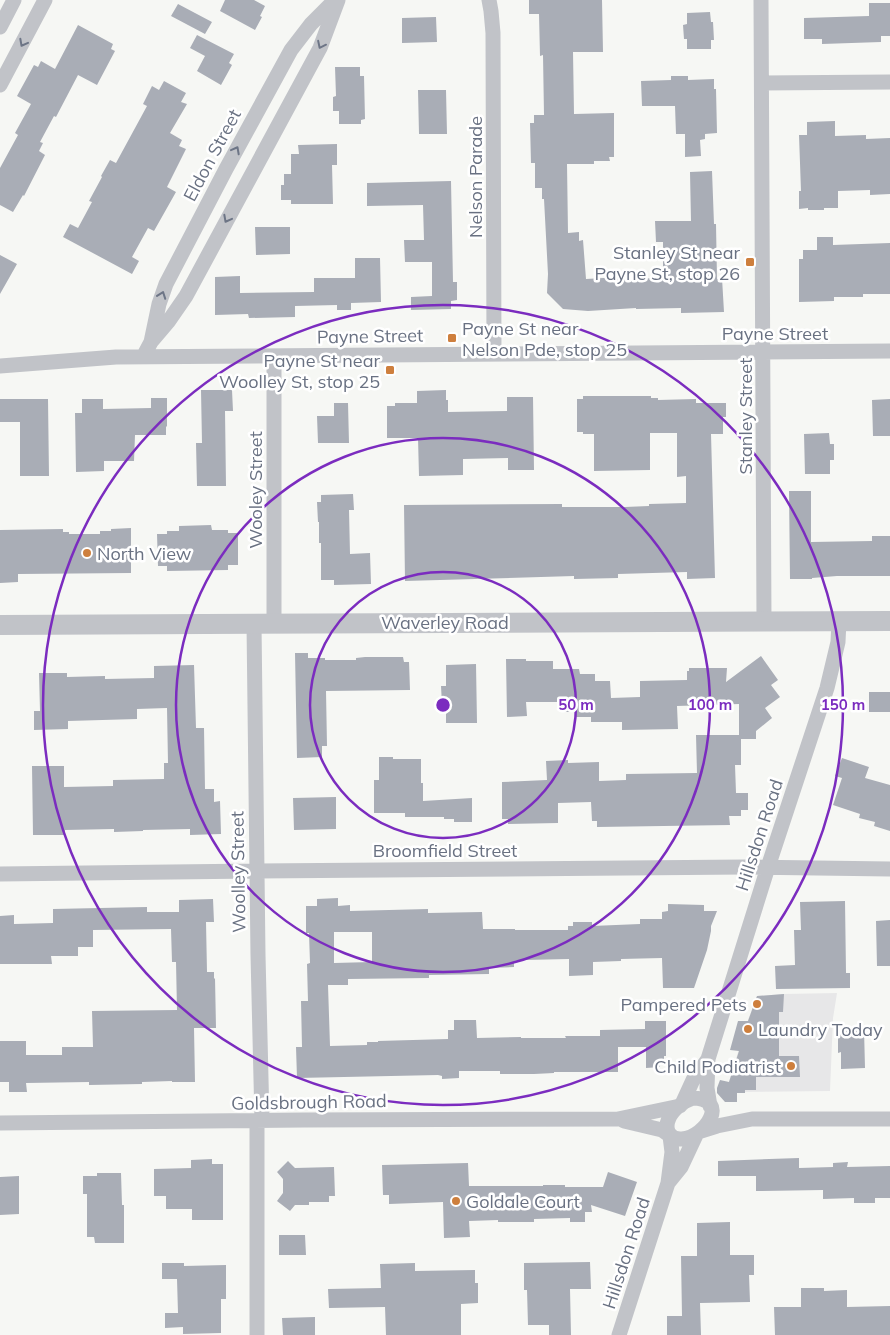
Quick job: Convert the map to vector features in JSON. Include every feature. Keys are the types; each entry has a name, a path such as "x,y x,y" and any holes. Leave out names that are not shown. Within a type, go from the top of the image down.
{"street":[{"path":"0,27 14,0"},
{"path":"0,85 45,0"},
{"name":"Eldon Street","path":"150,342 168,322 186,296 320,48 337,0"},
{"name":"Eldon Street","path":"144,357 166,284 244,136 291,50 311,24 337,0"},
{"name":"Nelson Parade","path":"489,0 493,34 494,354"},
{"name":"Stanley Street","path":"761,0 764,621"},
{"path":"762,83 890,82"},
{"name":"Payne Street","path":"0,366 144,357 890,351"},
{"name":"Wooley Street","path":"274,356 274,623"},
{"name":"Hillsdon Road","path":"711,1106 707,1088 708,1059 768,867 827,688 838,642 839,620"},
{"name":"Waverley Road","path":"0,624 890,621"},
{"name":"Woolley Street","path":"254,624 259,1120 257,1335"},
{"name":"Broomfield Street","path":"0,874 768,867 890,869"},
{"name":"Hillsdon Road","path":"681,1105 693,1080 708,1059"},
{"path":"711,1106 711,1119 698,1133 690,1138 681,1139 670,1136 667,1127 669,1118 681,1105 696,1098 704,1100 722,1112 752,1119"},
{"name":"Goldsbrough Road","path":"0,1123 618,1119 681,1105"},
{"name":"Goldsbrough Road","path":"618,1119 656,1128 670,1136"},
{"path":"698,1133 717,1126 752,1119 890,1119"},
{"name":"Hillsdon Road","path":"668,1183 681,1168 698,1133"},
{"name":"Hillsdon Road","path":"619,1335 668,1183 672,1152 670,1136"}],"shaded area":[{"path":"837,993 833,1018 830,1091 730,1092 727,1088 757,996"}],"building":[{"path":"225,0 254,0 265,6 255,30 220,11"},
{"path":"529,0 602,0 603,52 573,52 574,114 614,113 614,157 609,157 610,161 594,161 594,164 567,164 568,233 579,232 579,241 583,240 586,279 621,277 621,279 663,278 663,242 656,242 655,221 691,221 690,172 712,171 714,224 716,224 717,279 722,278 724,312 681,313 681,308 588,311 563,309 547,293 548,274 544,199 542,199 542,188 535,188 535,163 531,163 530,123 534,123 534,115 544,115 543,55 540,56 539,14 529,14"},
{"path":"869,3 890,3 890,36 881,36 881,42 822,44 822,39 804,39 804,18 869,16"},
{"path":"178,4 212,22 205,34 171,16"},
{"path":"710,12 711,22 713,22 714,40 711,40 711,49 687,49 687,39 684,39 683,25 687,24 687,13"},
{"path":"436,17 437,42 402,43 402,18"},
{"path":"78,25 113,44 111,49 115,51 97,85 78,75 56,117 54,116 40,142 43,143 39,151 45,155 24,196 13,212 0,205 0,168 18,135 15,133 31,104 17,96 34,65 38,67 41,61 55,69"},
{"path":"197,35 234,54 229,63 232,65 221,85 197,71 205,56 190,48"},
{"path":"335,67 360,67 360,76 364,76 365,119 361,120 361,124 339,124 339,111 333,111 333,97 336,96"},
{"path":"671,76 688,76 688,80 714,79 717,133 705,134 705,139 700,140 701,156 685,157 685,134 676,134 675,106 642,106 641,81 671,80"},
{"path":"164,81 186,93 181,102 187,104 170,133 182,140 179,146 186,149 167,187 176,192 154,231 148,228 132,257 139,261 132,274 63,237 70,224 78,228 92,202 89,201 110,160 116,163 147,106 143,104 152,86 159,90"},
{"path":"418,90 446,90 447,134 419,134"},
{"path":"835,121 835,136 866,135 866,139 890,138 890,194 870,195 870,190 838,191 838,208 824,208 824,210 799,209 799,191 801,191 799,135 807,135 807,122"},
{"path":"337,144 337,165 332,165 333,204 291,204 291,200 281,200 281,185 284,185 284,174 291,174 291,154 299,154 298,145"},
{"path":"451,181 453,282 457,282 457,300 451,301 451,309 411,310 411,297 432,296 432,262 405,262 404,240 424,240 423,205 367,206 367,183"},
{"path":"255,227 290,227 290,254 256,255"},
{"path":"817,237 833,237 833,245 890,243 890,294 863,294 863,297 834,297 834,301 799,302 799,259 803,259 803,250 817,250"},
{"path":"0,255 17,264 0,294"},
{"path":"355,258 380,258 381,302 351,303 351,310 337,310 337,305 295,306 295,317 249,318 248,314 215,315 215,277 240,276 240,293 314,292 314,278 355,278"},
{"path":"201,390 232,390 233,411 225,411 226,486 197,486 196,443 202,443"},
{"path":"446,390 448,412 507,411 507,397 533,397 534,470 508,470 508,458 463,459 463,475 419,476 418,438 387,438 387,406 395,406 395,403 417,403 417,391"},
{"path":"583,396 651,396 651,398 658,398 658,400 696,399 696,403 726,403 726,417 723,417 723,434 711,434 715,578 687,579 687,572 618,574 618,578 574,579 574,576 405,581 404,505 562,504 562,507 625,507 686,503 686,476 677,477 677,433 650,433 650,470 594,471 594,434 577,432 577,399 583,399"},
{"path":"151,398 167,398 166,435 135,435 134,461 104,461 104,471 76,472 75,413 82,413 82,399 103,399 103,409 151,408"},
{"path":"0,399 48,399 49,476 20,476 20,422 0,422"},
{"path":"890,399 890,436 873,436 872,400"},
{"path":"334,403 348,403 349,443 318,443 317,416 334,416"},
{"path":"829,433 830,444 834,444 834,460 830,460 830,474 805,474 804,434"},
{"path":"789,491 811,491 811,542 872,541 872,536 890,536 890,576 837,576 790,579"},
{"path":"353,494 354,510 349,510 350,554 370,553 371,584 334,585 334,580 321,580 321,543 319,543 317,502 321,502 321,495"},
{"path":"211,525 212,530 228,530 228,533 238,533 238,565 228,565 228,570 167,571 167,566 158,566 157,534 167,534 167,531 179,531 179,526"},
{"name":"North View","path":"131,528 131,573 18,574 18,582 0,583 0,530 63,529 63,532 69,532 69,534 100,534 100,531"},
{"path":"295,653 308,653 308,658 325,658 325,660 403,657 404,662 409,662 410,690 326,691 327,746 322,746 322,757 297,758"},
{"path":"761,656 778,680 771,685 780,697 765,708 772,718 756,731 756,739 741,739 741,765 735,765 736,793 748,793 748,810 741,810 741,816 729,816 730,825 597,827 597,821 592,821 591,802 558,803 558,823 508,824 508,819 502,819 502,782 547,780 546,761 568,760 568,763 599,762 599,781 626,780 626,774 697,773 696,735 739,735 739,704 677,706 678,729 622,730 622,722 591,722 591,717 575,717 575,712 562,712 562,702 526,702 527,716 507,717 506,659 553,661 553,669 579,669 580,674 595,674 595,681 610,681 611,698 640,697 640,681 687,680 689,668 727,668 726,682"},
{"path":"476,664 477,723 446,723 446,704 442,704 441,686 446,686 446,665"},
{"path":"194,665 196,728 204,728 205,789 214,789 214,802 220,801 221,834 190,835 190,829 114,832 114,829 65,830 65,835 33,835 32,766 64,766 64,787 113,786 113,780 164,779 164,763 168,763 167,708 137,709 137,719 68,721 68,729 34,730 34,711 40,711 39,673 67,673 67,677 105,676 105,679 154,678 154,666"},
{"path":"869,692 890,692 890,712 869,712"},
{"path":"379,757 421,759 423,801 472,798 472,822 454,822 454,819 444,819 444,817 405,817 405,813 374,813 374,780 379,780"},
{"path":"842,758 869,767 865,778 890,785 890,831 874,826 875,822 859,818 860,814 833,805 842,778 835,776"},
{"path":"336,797 336,829 294,830 293,798"},
{"path":"338,898 338,906 350,905 350,911 428,909 428,913 482,912 483,929 515,930 568,930 568,926 573,926 573,922 592,922 592,926 640,924 640,919 662,919 662,912 668,911 668,904 704,905 704,911 717,911 711,926 707,950 694,988 663,988 662,958 593,962 593,975 569,976 569,959 524,960 514,961 514,967 489,968 489,974 429,975 429,978 348,979 348,985 328,985 330,1046 367,1045 367,1042 378,1041 448,1039 448,1030 454,1030 454,1020 476,1020 477,1038 600,1036 600,1030 645,1029 645,1021 666,1021 666,1056 664,1056 664,1062 660,1062 660,1067 646,1068 646,1047 618,1047 618,1072 500,1074 500,1071 459,1071 459,1078 442,1079 442,1076 438,1075 297,1078 296,1047 302,1047 301,1001 308,1001 307,964 310,963 309,933 306,933 306,906 317,906 317,899","holes":["334,932 372,932 372,962 334,963"]},
{"path":"213,899 214,922 206,922 207,972 214,972 215,978 216,1028 194,1028 195,1082 172,1081 142,1082 142,1084 89,1085 89,1082 26,1083 27,1092 9,1092 9,1082 0,1082 0,1041 26,1041 26,1055 62,1055 62,1047 93,1047 92,1011 177,1010 176,962 172,962 171,929 93,930 93,947 78,947 78,956 51,956 52,964 0,964 0,916 14,915 14,924 53,923 53,909 147,907 147,912 179,912 179,900"},
{"path":"845,901 846,973 850,973 850,988 776,989 775,966 795,965 794,930 801,930 800,902"},
{"path":"890,920 890,966 877,966 876,921"},
{"path":"784,994 783,1012 779,1012 779,1056 799,1056 800,1077 756,1077 756,1090 745,1090 745,1093 737,1093 737,1102 725,1102 717,1093 717,1088 720,1080 729,1082 739,1051 730,1050 738,1021 748,1021 757,996"},
{"path":"864,1029 865,1068 841,1069 841,1052 838,1053 838,1030"},
{"path":"799,1158 799,1168 833,1167 833,1163 848,1162 847,1167 890,1166 890,1198 875,1198 875,1203 854,1203 854,1198 823,1199 823,1190 756,1191 756,1176 718,1176 718,1161"},
{"path":"212,1159 212,1164 223,1164 223,1220 192,1220 192,1209 166,1209 166,1196 154,1196 154,1169 191,1168 191,1160"},
{"path":"288,1161 295,1168 334,1167 335,1196 329,1196 329,1202 309,1202 309,1205 295,1205 290,1211 277,1201 283,1193 283,1179 277,1172"},
{"path":"468,1163 469,1186 565,1185 565,1187 603,1187 608,1172 637,1182 625,1216 591,1205 592,1212 585,1212 585,1222 570,1222 570,1218 534,1219 534,1222 469,1221 470,1237 444,1238 443,1202 389,1204 389,1195 383,1195 382,1165"},
{"path":"97,1173 121,1173 122,1205 124,1205 124,1243 95,1243 94,1237 87,1237 87,1194 83,1194 83,1176 97,1176"},
{"path":"19,1176 19,1214 0,1215 0,1177"},
{"path":"730,1222 730,1255 754,1255 754,1275 749,1275 750,1302 700,1303 701,1335 667,1335 667,1316 682,1316 681,1256 697,1256 697,1223"},
{"path":"279,1235 305,1235 306,1255 279,1255"},
{"path":"590,1262 591,1289 570,1289 571,1335 549,1335 549,1325 528,1325 527,1290 524,1290 524,1263"},
{"path":"162,1263 184,1263 184,1266 226,1265 226,1299 221,1299 221,1333 183,1334 183,1327 165,1328 165,1313 178,1313 177,1279 162,1279"},
{"path":"415,1263 415,1271 475,1270 475,1283 478,1283 478,1303 461,1304 461,1335 386,1335 385,1307 329,1308 328,1289 381,1288 380,1264"},
{"path":"801,1288 824,1288 824,1291 847,1290 847,1307 890,1306 890,1335 775,1335 774,1307 801,1307"},
{"path":"315,1317 315,1335 283,1335 282,1318"}],"place":[{"name":"Stanley St near Payne St, stop 26","path":"750,262"},
{"name":"Payne St near Nelson Pde, stop 25","path":"452,338"},
{"name":"Payne St near Woolley St, stop 25","path":"390,370"},
{"name":"North View","path":"87,553"},
{"name":"Pampered Pets","path":"757,1004"},
{"name":"Laundry Today","path":"748,1029"},
{"name":"Child Podiatrist","path":"791,1066"},
{"name":"Goldale Court","path":"456,1201"}]}
